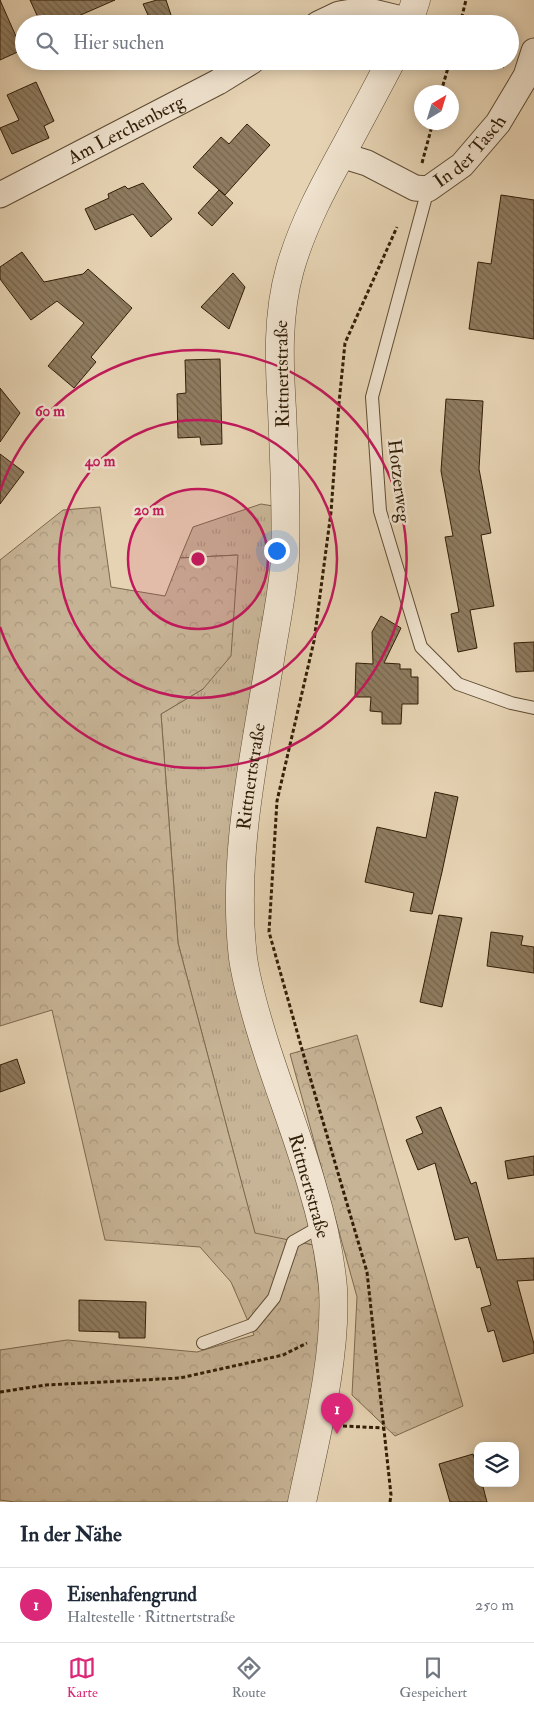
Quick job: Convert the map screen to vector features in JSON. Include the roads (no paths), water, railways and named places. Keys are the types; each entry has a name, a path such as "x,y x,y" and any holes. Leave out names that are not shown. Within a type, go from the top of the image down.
{"street":[{"path":"337,15 365,10 411,15"},
{"name":"In der Tasch","path":"341,154 367,163 422,189 462,165 527,88 526,76 534,51"},
{"name":"Am Lerchenberg","path":"0,195 218,82 237,70"},
{"name":"Rittnertstraße","path":"302,1502 318,1425 333,1330 333,1291 330,1261 323,1225 312,1185 252,1003 242,943 240,873 245,821 285,563 285,481 280,365 282,307 289,271 302,232 386,70"}],"lane":[{"name":"Hotzerweg","path":"422,189 418,228 372,397 380,510 421,647 458,684 511,703 534,708"},
{"path":"203,1343 252,1325 274,1298 293,1242 323,1225"}],"place":[{"name":"Eisenhafengrund","path":"337,1434"}]}
